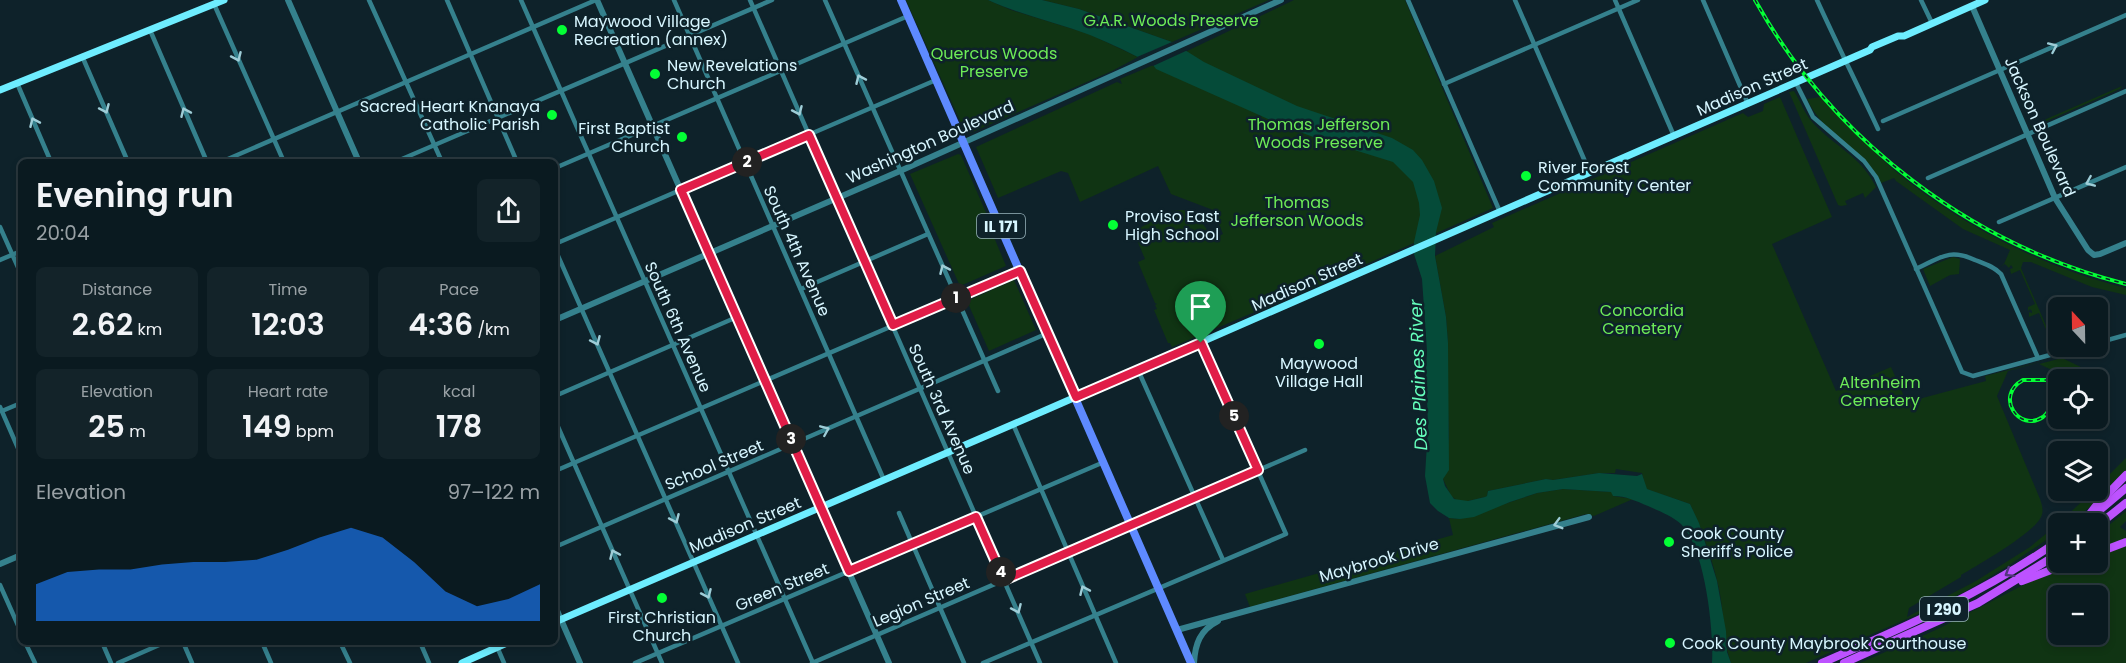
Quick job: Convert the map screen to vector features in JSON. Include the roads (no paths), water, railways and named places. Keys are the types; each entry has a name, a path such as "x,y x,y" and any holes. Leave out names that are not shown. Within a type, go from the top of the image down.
{"highway":[{"path":"2092,513 2126,474"},
{"path":"2096,513 2126,488"},
{"path":"2108,517 2126,503"},
{"path":"2108,549 2126,542"},
{"name":"I 290","path":"1822,663 1961,600 1998,580 2048,548"},
{"name":"I 290","path":"1844,663 1944,619 2013,583 2048,560"},
{"path":"2013,583 2048,572"}],"main road":[{"path":"0,90 224,0"},
{"name":"IL 171","path":"901,0 1193,663"},
{"name":"Madison Street","path":"558,621 1870,50 1874,51 1985,0"},
{"path":"462,663 496,645"}],"street":[{"path":"288,0 358,159"},
{"path":"369,0 441,159"},
{"path":"447,0 516,159"},
{"name":"South 6th Avenue","path":"521,0 812,663"},
{"path":"228,159 597,0 889,663"},
{"name":"South 4th Avenue","path":"674,0 885,480"},
{"name":"South 3rd Avenue","path":"750,0 1040,663"},
{"path":"402,159 772,0"},
{"path":"825,0 998,391"},
{"name":"Washington Boulevard","path":"558,319 964,143 1281,0"},
{"path":"1408,0 1500,212"},
{"path":"1515,0 1590,173"},
{"path":"1615,0 1674,136"},
{"path":"1444,84 1638,0"},
{"path":"1703,0 1748,104"},
{"path":"1818,0 1878,129"},
{"path":"1922,0 1932,23"},
{"path":"214,4 283,159"},
{"name":"Jackson Boulevard","path":"1972,6 2055,198 2091,253 2100,254 2126,243"},
{"path":"1883,121 2126,15"},
{"path":"558,167 908,16"},
{"path":"150,30 206,159"},
{"path":"82,56 127,159"},
{"path":"558,243 936,80"},
{"path":"17,83 50,159"},
{"path":"1796,83 1814,117 1864,161 1876,177 1959,368 1965,374 1973,376 2048,355"},
{"path":"1928,178 2126,91"},
{"path":"1999,222 2126,167"},
{"path":"0,227 18,268"},
{"path":"801,289 928,234"},
{"path":"0,260 18,252"},
{"path":"1916,269 1954,253 1966,255 1995,268 2001,274 2038,358"},
{"path":"558,256 738,663"},
{"path":"558,470 1020,271"},
{"path":"558,395 737,317"},
{"name":"School Street","path":"558,546 1048,333"},
{"path":"2108,340 2126,335"},
{"path":"982,663 1286,534 1201,343"},
{"path":"1138,370 1223,560"},
{"path":"18,404 1,410 18,448"},
{"path":"1013,424 1116,663"},
{"path":"558,427 662,663"},
{"name":"Legion Street","path":"812,663 1305,450"},
{"name":"Green Street","path":"635,663 1104,462"},
{"path":"899,513 964,663"},
{"name":"Maybrook Drive","path":"1177,630 1589,517"},
{"path":"0,564 18,556"},
{"path":"0,585 18,625"},
{"path":"1193,663 1198,639 1209,625 1229,615"},
{"path":"558,621 580,663"},
{"path":"26,645 34,663"},
{"path":"103,645 111,663"},
{"path":"118,663 159,645"},
{"path":"184,645 192,663"},
{"path":"263,645 271,663"},
{"path":"341,645 350,663"},
{"path":"421,645 429,663"},
{"path":"496,645 504,663"}],"railway":[{"path":"1755,0 1787,51 1824,98 1866,141 1912,180 1961,214 2014,243 2069,266 2126,284"},
{"path":"2048,380 2023,380 2015,387 2010,403 2018,417 2026,420 2034,421 2048,412"}],"place":[{"name":"Maywood Village Recreation (annex)","path":"562,30"},
{"name":"New Revelations Church","path":"655,74"},
{"name":"Sacred Heart Knanaya Catholic Parish","path":"552,115"},
{"name":"First Baptist Church","path":"682,137"},
{"name":"River Forest Community Center","path":"1526,176"},
{"name":"Proviso East High School","path":"1113,225"},
{"name":"Maywood Village Hall","path":"1319,344"},
{"name":"Cook County Sheriff's Police","path":"1669,542"},
{"name":"First Christian Church","path":"662,598"},
{"name":"Cook County Maybrook Courthouse","path":"1670,643"}],"park label":[{"name":"G.A.R. Woods Preserve","path":"1171,20"},
{"name":"Quercus Woods Preserve","path":"994,62"},
{"name":"Thomas Jefferson Woods Preserve","path":"1319,133"},
{"name":"Thomas Jefferson Woods","path":"1297,211"},
{"name":"Concordia Cemetery","path":"1642,319"},
{"name":"Altenheim Cemetery","path":"1880,391"}],"water label":[{"name":"Des Plaines River","path":"1418,375"}]}
